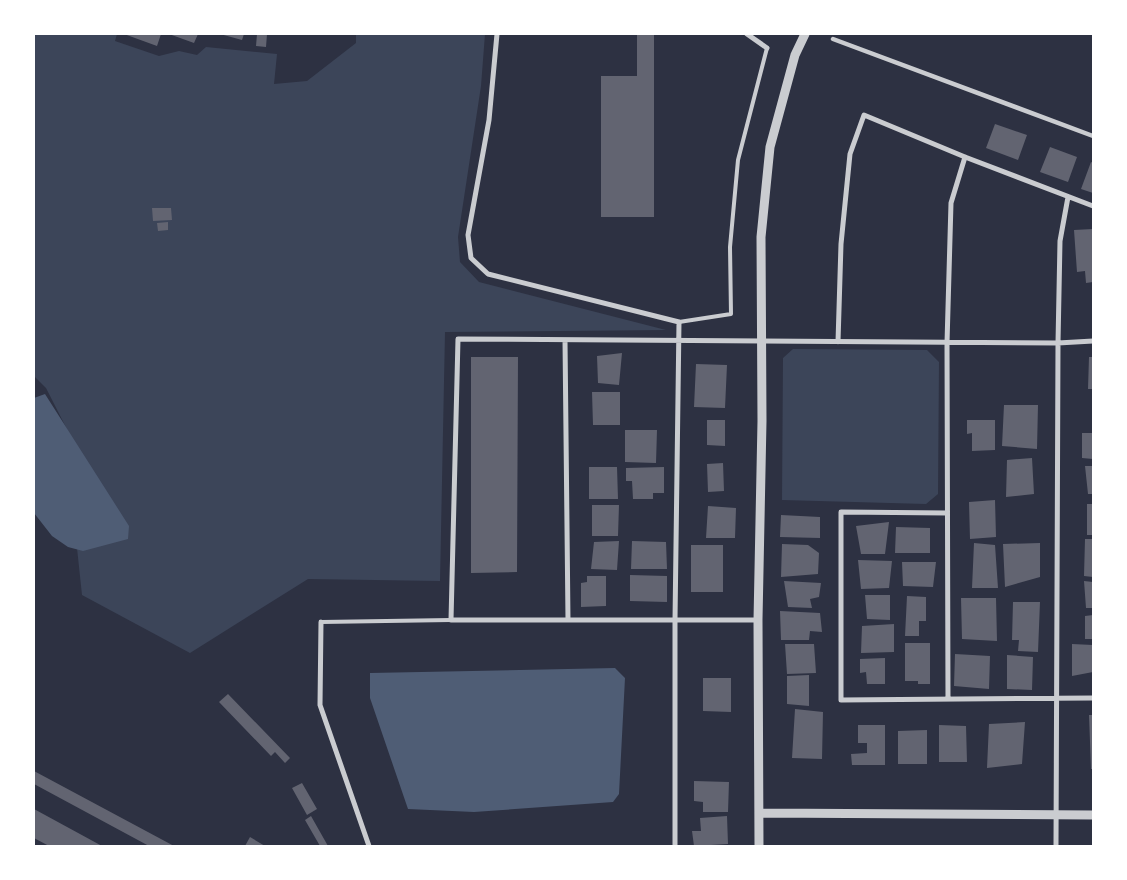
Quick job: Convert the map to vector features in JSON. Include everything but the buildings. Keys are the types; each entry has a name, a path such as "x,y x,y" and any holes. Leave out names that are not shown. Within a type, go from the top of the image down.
{"street":[{"path":"497,34 489,120 468,235 471,258 488,274 679,322 675,620 675,846"},
{"path":"747,34 767,48"},
{"path":"759,846 758,620 762,341 761,237 770,147 795,55 805,34"},
{"path":"833,39 1093,136"},
{"path":"838,342 841,244 850,154 864,116 1093,206"},
{"path":"948,699 947,343 951,203 965,157"},
{"path":"1056,846 1058,343 1060,241 1068,197"},
{"path":"758,620 451,620 458,340 947,343 1058,343 1093,341"},
{"path":"565,340 568,620"},
{"path":"947,513 841,512 841,700 1093,698"},
{"path":"321,622 320,705 369,846"},
{"path":"759,813 1093,815"}],"lane":[{"path":"679,322 731,314 730,247 738,160 767,48"},
{"path":"321,622 451,620"}],"shaded area":[{"path":"34,34 117,34 115,41 159,56 179,51 197,55 206,47 277,54 274,84 307,81 356,43 356,34 485,34 481,86 458,237 460,262 479,282 666,330 445,332 440,581 308,579 190,653 82,595 77,548 107,508 46,388 34,376"},
{"path":"793,349 927,350 939,362 938,494 926,504 782,500 783,358"},
{"path":"45,394 129,526 128,539 83,551 68,547 52,536 34,513 34,398"},
{"path":"615,668 625,678 619,794 613,802 474,812 408,809 370,698 370,673"}]}
